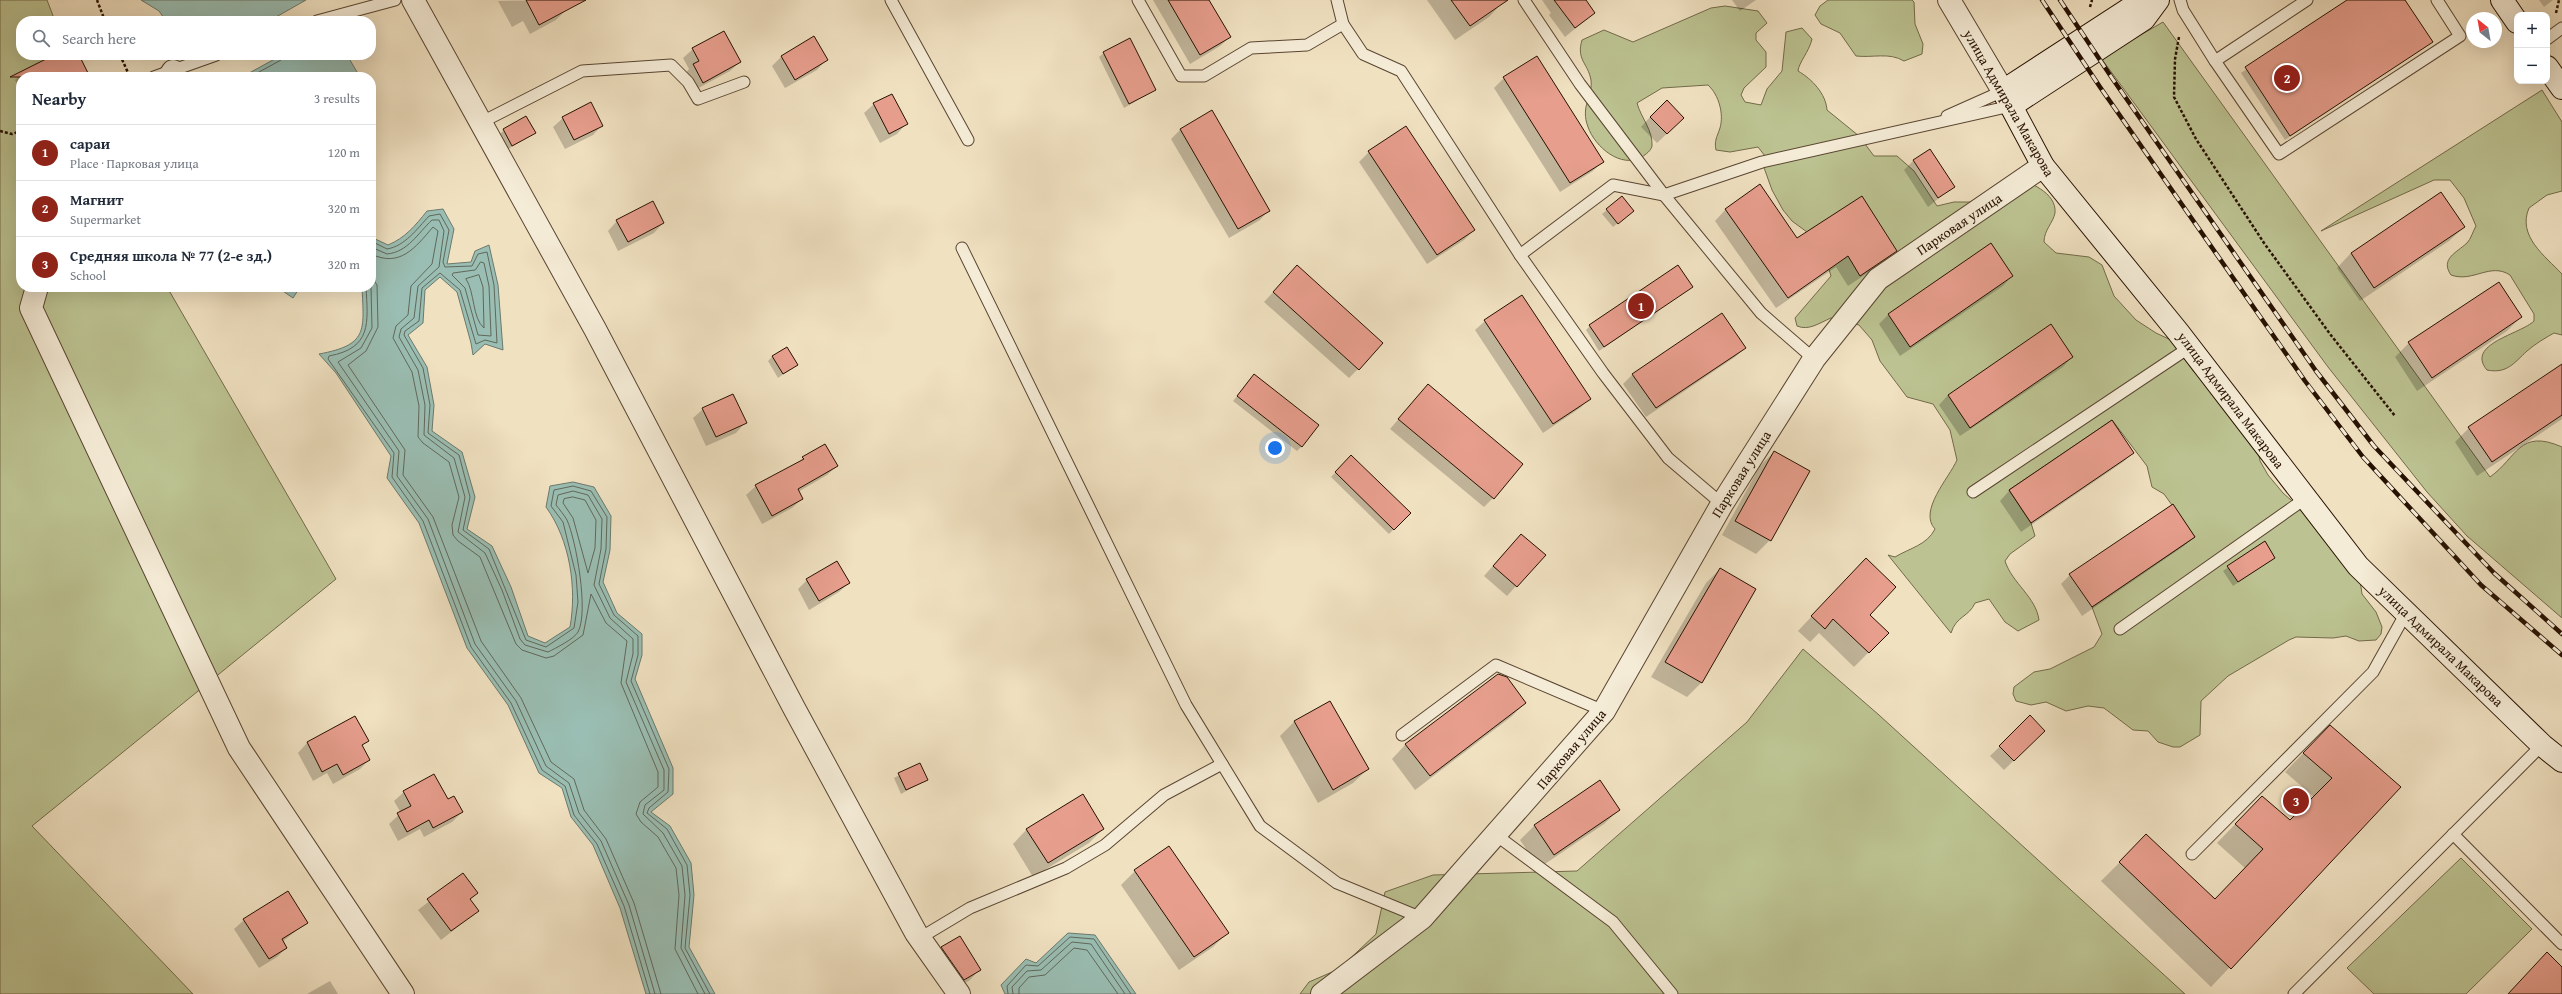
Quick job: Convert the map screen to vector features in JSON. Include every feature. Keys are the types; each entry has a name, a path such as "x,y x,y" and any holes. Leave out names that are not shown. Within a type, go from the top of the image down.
{"street":[{"path":"413,0 482,122 920,938 959,994"},
{"name":"улица Адмирала Макарова","path":"1949,0 2007,99 2043,166 2190,347 2358,566 2542,745 2562,761"},
{"path":"2007,99 2143,0"},
{"path":"2007,99 2144,19 2158,0"},
{"path":"2502,0 2514,18"},
{"path":"2550,71 2562,88"},
{"name":"Парковая улица","path":"1322,994 1422,918 1604,711 1722,504 1814,359 1878,279 2043,166"},
{"path":"36,292 31,308 239,748 403,994"}],"lane":[{"path":"336,16 395,0"},
{"path":"891,0 968,140"},
{"path":"1138,0 1181,76 1204,76 1251,48 1307,45 1343,24"},
{"path":"1337,0 1343,24 1363,54 1401,71 1520,255 1668,458 1722,504"},
{"path":"1524,0 1580,84 1664,195 1761,313 1814,359"},
{"path":"2215,60 2307,0"},
{"path":"2181,5 2215,60 2279,154 2460,36 2437,0"},
{"path":"2550,37 2562,28"},
{"path":"173,72 203,60"},
{"path":"482,122 582,71 671,65 688,82 698,99 744,82"},
{"path":"1520,255 1613,185 1664,195 1762,162 1922,127 2007,99"},
{"path":"1922,127 2007,99"},
{"path":"962,248 1186,705 1260,826 1337,883 1422,918"},
{"path":"1973,492 2190,347"},
{"path":"2120,628 2306,498"},
{"path":"2192,854 2373,672 2406,613"},
{"path":"1402,735 1496,665 1604,711"},
{"path":"2294,994 2542,745"},
{"path":"920,938 970,908 1073,864 1105,845 1164,796 1222,764"},
{"path":"2453,834 2562,944"},
{"path":"1496,835 1613,922 1672,994"}],"path":[{"path":"97,0 103,16"},
{"path":"2181,5 2175,59 2174,97 2196,139 2264,243 2330,334 2395,416"},
{"path":"122,60 128,72"},
{"path":"0,130 12,134 16,133"}],"green space":[{"path":"0,0 47,0 53,16 16,16 16,60 57,60 32,72 16,72 16,292 170,292 336,579 32,826 193,994 0,994"},
{"path":"1828,0 1912,0 1914,2 1915,24 1923,44 1922,54 1904,61 1887,56 1856,56 1840,33 1821,24 1815,15 1820,6"},
{"path":"1725,6 1758,11 1767,23 1756,33 1756,40 1766,52 1766,67 1744,88 1741,95 1745,102 1761,105 1767,89 1782,71 1786,32 1802,28 1812,39 1798,71 1808,78 1821,93 1827,110 1859,136 1874,156 1897,156 1914,171 1937,206 1954,202 1970,202 2013,176 2033,185 2047,194 2054,206 2055,213 2045,234 2044,242 2056,253 2089,257 2102,265 2114,296 2136,320 2156,333 2171,340 2194,372 2207,383 2257,445 2260,461 2268,475 2283,493 2300,508 2360,580 2362,594 2376,612 2382,627 2381,634 2376,640 2359,641 2346,636 2333,638 2296,637 2289,640 2228,676 2201,701 2200,735 2180,747 2173,747 2158,742 2148,731 2133,730 2104,708 2088,706 2066,711 2046,702 2031,705 2016,701 2013,694 2014,687 2034,672 2050,669 2094,647 2102,634 2092,607 2195,537 2164,494 2152,487 2147,466 2112,420 2009,490 2031,523 2035,536 2010,554 2005,561 2008,569 2029,597 2037,612 2039,620 2018,631 2005,622 1989,599 1975,603 1972,608 1956,623 1951,633 1888,555 1895,557 1918,546 1932,534 1935,529 1931,522 1930,513 1932,504 1957,460 1950,430 1933,404 1907,397 1880,361 1872,340 1859,325 1831,318 1806,328 1797,326 1795,318 1831,276 1826,260 1811,235 1792,221 1783,210 1772,190 1762,162 1765,156 1758,147 1730,152 1716,150 1716,141 1721,123 1721,111 1718,99 1708,85 1662,88 1637,103 1649,129 1652,146 1645,155 1634,160 1618,158 1610,154 1596,142 1588,127 1585,113 1591,80 1590,74 1581,57 1580,52 1582,40 1604,30 1633,42 1711,8"},
{"path":"2163,22 2490,477 2513,454 2527,443 2536,441 2548,442 2562,447 2562,618 2467,536 2427,492 2328,367 2101,58"},
{"path":"2542,90 2562,122 2562,191 2547,195 2529,208 2526,218 2527,228 2535,245 2562,274 2562,335 2554,333 2547,337 2533,346 2505,369 2494,371 2487,370 2482,361 2483,353 2489,346 2534,321 2534,314 2510,275 2503,272 2488,271 2467,277 2451,275 2447,265 2448,260 2454,253 2467,243 2476,226 2464,198 2450,180 2434,180 2321,231"},
{"path":"1803,649 1879,715 2185,994 1300,994 1309,982 1339,969 1376,934 1385,892 1433,875 1577,871 1747,722"},
{"path":"2461,858 2532,929 2466,994 2374,994 2347,968"}],"water":[{"path":"141,0 306,0 278,16 162,16 159,11"},
{"path":"273,60 350,60 357,72 251,72"},
{"path":"443,209 454,229 447,264 471,262 475,251 489,245 498,285 503,350 485,344 473,355 457,292 440,277 425,290 423,323 408,335 427,367 434,405 432,431 462,452 475,497 467,529 492,546 511,587 528,636 545,643 570,627 573,596 570,565 566,549 561,534 546,507 550,486 573,482 594,487 611,516 610,550 603,582 617,613 642,634 642,655 635,679 673,768 673,794 651,812 670,826 691,863 694,895 689,947 715,994 646,994 620,908 593,845 571,817 562,788 539,773 508,705 467,648 419,523 387,478 391,456 336,373 319,354 347,346 360,334 363,315 362,292 376,292 376,239 388,245 400,239 427,211"},
{"path":"284,292 297,292 293,298"},
{"path":"1068,933 1095,935 1136,994 1005,994 1001,985 1026,959 1036,963"}],"building":[{"path":"526,0 586,0 539,25"},
{"path":"1168,0 1209,0 1231,37 1200,55"},
{"path":"1451,0 1508,0 1470,26"},
{"path":"1554,0 1586,0 1595,13 1575,28"},
{"path":"2347,0 2405,0 2433,42 2290,136 2245,67"},
{"path":"724,31 741,62 703,83 693,64 699,61 692,48"},
{"path":"814,36 828,60 795,80 781,56"},
{"path":"1130,38 1156,90 1129,104 1103,52"},
{"path":"1537,56 1604,162 1570,183 1503,77"},
{"path":"44,60 82,60 88,72 20,72"},
{"path":"892,94 908,124 889,134 873,103"},
{"path":"1667,100 1684,118 1667,134 1650,117"},
{"path":"591,102 603,126 574,140 562,117"},
{"path":"1212,110 1270,211 1238,229 1180,129"},
{"path":"526,116 536,133 512,146 503,129"},
{"path":"1406,126 1475,230 1437,255 1368,151"},
{"path":"1930,149 1955,187 1938,198 1913,160"},
{"path":"1760,184 1797,238 1862,196 1897,251 1860,276 1848,256 1788,298 1725,209"},
{"path":"2441,192 2465,227 2374,288 2351,253"},
{"path":"1622,196 1634,211 1618,224 1606,209"},
{"path":"653,201 664,223 628,242 616,220"},
{"path":"1991,243 2013,276 1910,347 1888,314"},
{"path":"1297,265 1383,343 1359,370 1273,292"},
{"path":"1678,265 1693,287 1604,347 1589,325"},
{"path":"2499,282 2522,317 2432,378 2408,342"},
{"path":"1522,295 1591,399 1553,424 1484,320"},
{"path":"1722,313 1746,348 1656,408 1632,374"},
{"path":"2051,324 2073,357 1970,428 1948,395"},
{"path":"787,347 798,365 783,374 772,356"},
{"path":"2562,364 2562,415 2492,462 2468,427"},
{"path":"1254,374 1319,425 1302,447 1237,396"},
{"path":"1428,384 1523,464 1494,499 1398,419"},
{"path":"733,394 747,423 716,437 702,408"},
{"path":"2112,420 2134,453 2031,523 2009,490"},
{"path":"825,444 838,466 798,489 803,499 772,516 755,485 804,459 802,457"},
{"path":"1774,451 1810,471 1771,541 1735,521"},
{"path":"1351,455 1411,513 1394,530 1335,472"},
{"path":"2173,504 2195,537 2092,607 2069,574"},
{"path":"1521,534 1546,555 1517,587 1493,566"},
{"path":"2265,541 2275,558 2238,582 2227,566"},
{"path":"1866,558 1896,587 1870,615 1889,633 1869,653 1833,619 1825,629 1811,616"},
{"path":"837,561 850,583 819,601 806,579"},
{"path":"1720,568 1756,589 1702,683 1665,662"},
{"path":"1498,674 1507,677 1526,703 1430,776 1405,744"},
{"path":"1330,701 1369,769 1333,790 1294,721"},
{"path":"2030,715 2045,731 2014,761 1999,746"},
{"path":"355,716 369,741 362,745 370,760 343,775 337,764 322,772 307,742"},
{"path":"2330,725 2401,787 2231,969 2119,862 2146,834 2215,899 2263,849 2235,824 2262,796 2290,820 2332,778 2303,753"},
{"path":"920,763 928,780 906,790 898,773"},
{"path":"434,774 448,799 454,796 463,812 433,828 429,820 407,832 397,813 411,806 403,791"},
{"path":"1600,780 1620,810 1554,855 1534,825"},
{"path":"1083,794 1104,829 1048,863 1026,829"},
{"path":"1169,846 1229,933 1194,957 1134,870"},
{"path":"463,873 478,893 470,899 479,911 451,931 427,899"},
{"path":"288,891 308,923 282,939 287,948 269,959 243,919"},
{"path":"960,936 981,970 964,980 941,947"},
{"path":"2547,952 2562,967 2562,994 2508,994"}],"railway":[{"path":"2042,0 2100,87 2305,381 2363,457 2481,585 2562,655"},
{"path":"2060,0 2112,78 2316,371 2374,446 2494,573 2562,634"}],"place":[{"name":"Магнит","path":"2287,78"},
{"name":"сараи","path":"1641,306"},
{"name":"Средняя школа № 77 (2-е зд.)","path":"2296,801"}]}
